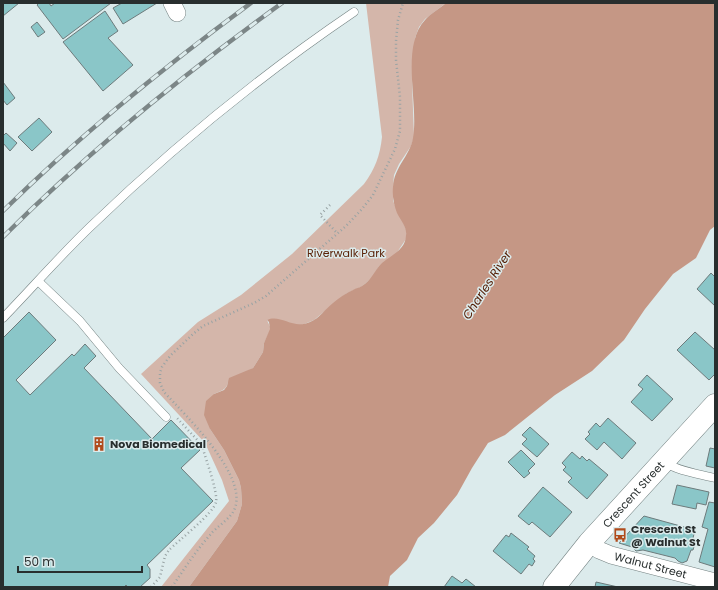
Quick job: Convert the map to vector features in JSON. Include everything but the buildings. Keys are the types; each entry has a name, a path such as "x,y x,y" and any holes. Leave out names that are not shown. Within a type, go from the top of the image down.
{"street":[{"name":"Crescent Street","path":"554,587 589,543 715,405"},
{"name":"Walnut Street","path":"589,543 599,550 611,555 715,582"}],"lane":[{"path":"3,318 89,228 168,156 262,80 331,27 354,12"},
{"path":"38,281 80,321 119,368 166,417"},
{"path":"664,461 670,466 715,478"}],"path":[{"path":"172,587 210,534 231,515 235,509 237,496 229,473 213,448 164,392 160,383 160,373 162,367 170,356 198,330 266,296 337,233 369,202 398,140 400,97 396,60 396,41 398,20 403,3"},
{"path":"330,205 320,215 337,233"},
{"path":"151,587 160,577 165,556 169,550 210,512 216,502 216,494 200,443 176,417 166,417"}],"green space":[{"name":"Riverwalk Park","path":"366,3 446,3 425,19 419,27 415,38 412,83 414,137 411,146 399,164 394,175 393,185 393,201 406,229 406,239 396,254 379,266 373,277 361,287 347,293 314,320 302,325 274,319 267,320 271,329 264,343 263,352 253,368 228,382 225,389 214,394 210,429 224,450 239,480 242,504 237,521 189,587 161,587 229,501 222,480 205,443 141,374 198,322 241,295 292,254 364,184 371,173 380,150 382,137"}],"water":[{"name":"Charles River","path":"446,3 715,3 715,226 710,230 696,258 673,274 645,309 624,340 592,371 555,395 505,435 488,443 457,495 434,523 418,538 407,560 390,576 388,587 189,587 237,521 242,504 239,480 224,450 210,429 204,415 206,401 214,394 224,390 227,386 229,378 253,368 263,352 264,343 270,329 269,322 267,320 277,319 304,324 314,320 340,297 365,284 379,266 396,253 403,245 405,241 406,229 396,210 393,190 396,173 409,150 413,138 413,45 418,31 425,20"}],"railway":[{"path":"3,211 62,155 123,102 251,3"},
{"path":"3,237 69,174 138,114 209,57 282,3"}],"place":[{"name":"Nova Biomedical","path":"99,444"},
{"name":"Crescent St @ Walnut St","path":"620,535"}]}
